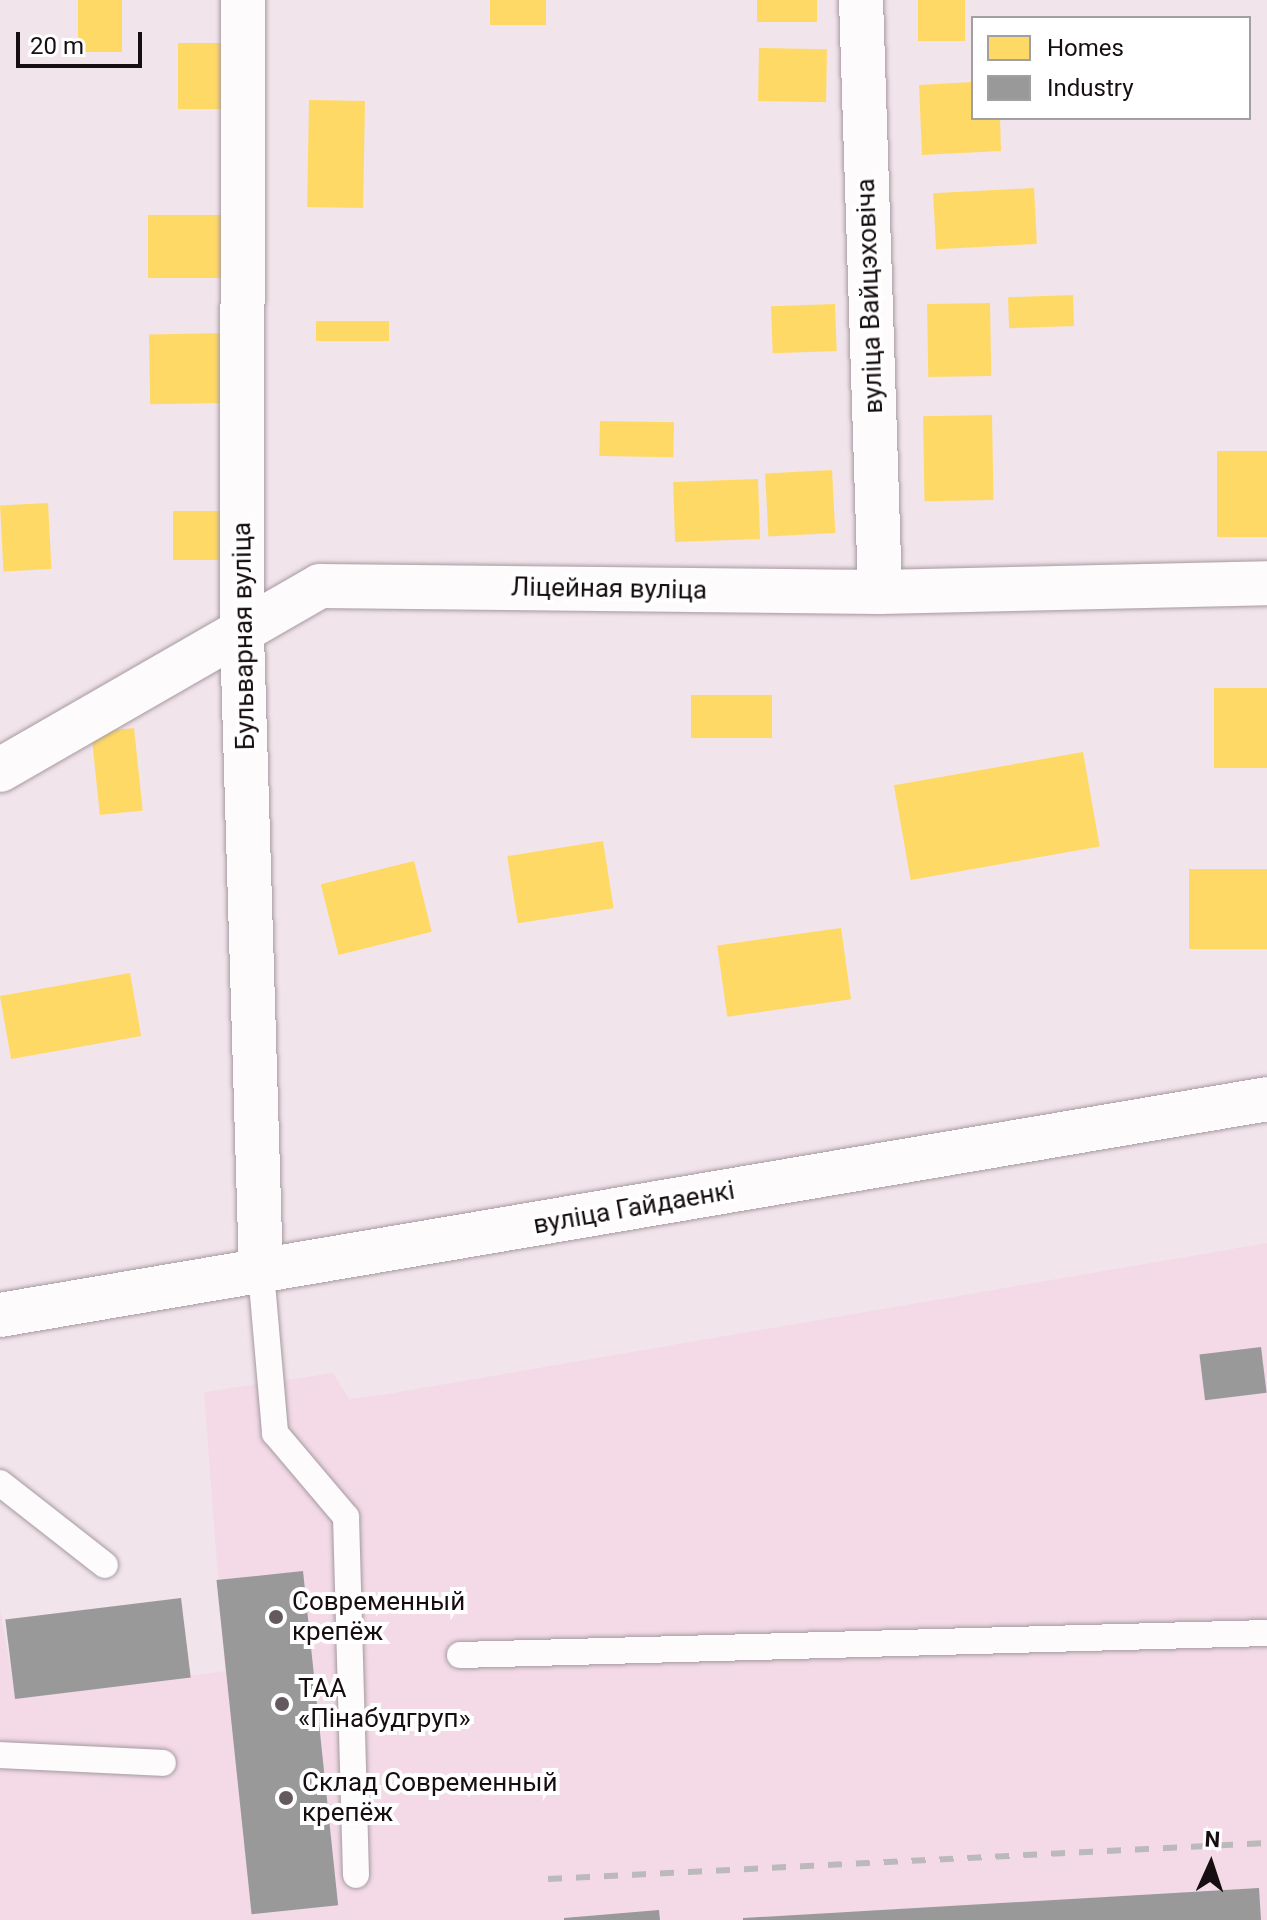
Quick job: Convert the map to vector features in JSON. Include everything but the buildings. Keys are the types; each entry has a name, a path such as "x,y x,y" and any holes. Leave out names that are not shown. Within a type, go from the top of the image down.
{"street":[{"name":"Бульварная вуліца","path":"243,0 242,635 261,1272"},
{"name":"вуліца Вайцэховіча","path":"861,0 880,592"},
{"name":"Ліцейная вуліца","path":"0,770 242,635 320,586 880,592 1267,583"},
{"name":"вуліца Гайдаенкі","path":"0,1315 1267,1099"}],"lane":[{"path":"261,1272 275,1433 346,1517 356,1875"},
{"path":"0,1483 105,1565"},
{"path":"460,1655 1267,1633"},
{"path":"0,1755 163,1763"}],"shaded area":[{"path":"1267,1243 1267,1920 0,1920 0,1610 16,1698 225,1671 204,1392 333,1373 349,1399 387,1394"}],"railway":[{"path":"548,1879 1267,1843"}],"place":[{"name":"Современный крепёж","path":"276,1617"},
{"name":"ТАА «Пінабудгруп»","path":"282,1704"},
{"name":"Склад Современный крепёж","path":"286,1798"}]}
